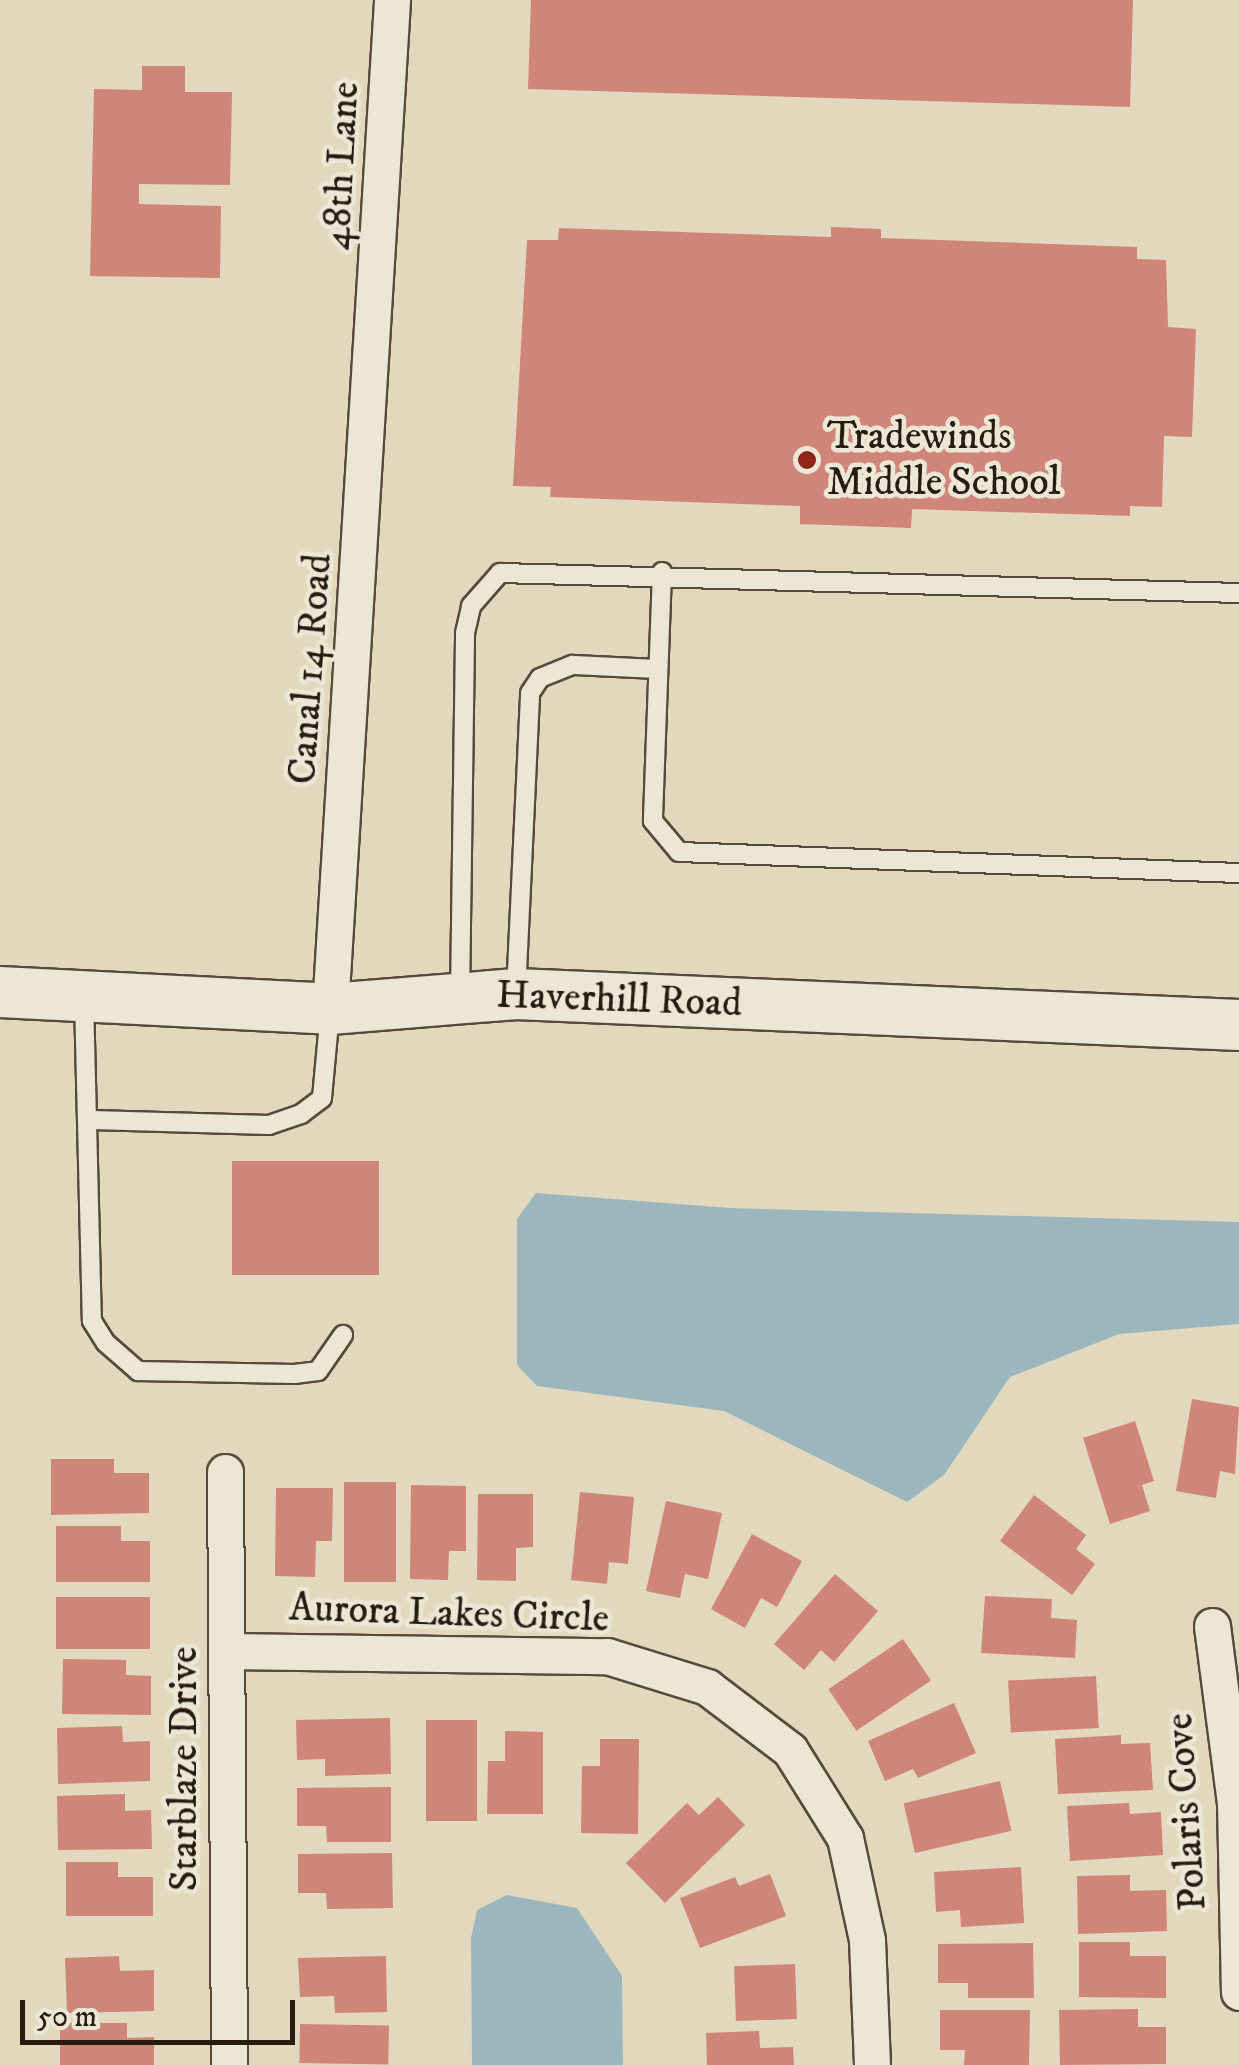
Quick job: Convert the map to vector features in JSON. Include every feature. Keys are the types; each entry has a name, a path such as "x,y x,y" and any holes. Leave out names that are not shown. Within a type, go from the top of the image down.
{"street":[{"name":"48th Lane","path":"376,335 392,0"},
{"name":"Canal 14 Road","path":"330,1009 376,335"},
{"name":"Haverhill Road","path":"0,992 330,1009 516,994 1239,1025"},
{"name":"Starblaze Drive","path":"225,1472 229,2065"},
{"name":"Polaris Cove","path":"1212,1626 1235,1803 1239,1992"},
{"name":"Aurora Lakes Circle","path":"227,1651 608,1656 707,1687 790,1750 845,1838 866,1940 872,2065"}],"lane":[{"path":"460,997 471,606 500,573 662,572 1239,593"},
{"path":"662,572 653,821 679,852 1239,873"},
{"path":"516,994 530,693 540,678 572,665 658,669"},
{"path":"83,994 92,1120 92,1321 138,1371 318,1370 344,1334"},
{"path":"92,1120 268,1125 322,1098 330,1009"}],"water":[{"path":"536,1193 730,1208 1239,1222 1239,1324 1119,1334 1010,1377 944,1475 907,1502 724,1411 537,1386 517,1365 517,1219"},
{"path":"507,1895 577,1908 622,1976 623,2065 472,2065 471,1938 477,1910"}],"building":[{"path":"531,0 1133,0 1130,107 528,89"},
{"path":"142,66 185,66 185,92 232,92 230,185 139,184 139,204 221,206 220,278 90,276 94,89 142,90"},
{"path":"831,227 881,229 881,238 1137,247 1137,259 1166,260 1168,327 1196,329 1192,437 1164,436 1162,507 1130,506 1130,516 912,509 911,528 800,524 800,506 550,497 551,487 513,486 527,240 558,240 559,228 831,237"},
{"path":"232,1161 379,1161 379,1275 232,1275"},
{"path":"1192,1399 1239,1407 1235,1474 1220,1471 1216,1498 1176,1491"},
{"path":"1135,1421 1154,1481 1142,1485 1150,1511 1110,1524 1083,1438"},
{"path":"51,1459 114,1459 114,1473 149,1473 149,1513 51,1515"},
{"path":"344,1482 396,1482 396,1582 344,1582"},
{"path":"411,1485 466,1486 466,1551 449,1551 448,1580 410,1579"},
{"path":"276,1488 333,1488 332,1541 316,1541 315,1577 275,1576"},
{"path":"580,1492 634,1497 628,1564 609,1562 607,1584 571,1580"},
{"path":"478,1494 533,1494 533,1547 516,1548 516,1581 477,1580"},
{"path":"1034,1495 1086,1535 1076,1549 1095,1564 1072,1595 1000,1541"},
{"path":"666,1501 722,1513 708,1579 685,1574 680,1598 646,1591"},
{"path":"56,1526 121,1526 121,1541 150,1541 150,1582 56,1582"},
{"path":"752,1534 802,1561 777,1607 761,1598 745,1628 711,1609"},
{"path":"835,1574 878,1611 834,1662 821,1650 804,1670 774,1644"},
{"path":"985,1596 1052,1599 1051,1618 1077,1620 1075,1658 981,1653"},
{"path":"56,1597 150,1597 150,1649 56,1649"},
{"path":"903,1639 931,1680 856,1731 828,1689"},
{"path":"63,1659 126,1660 126,1675 151,1676 151,1715 62,1714"},
{"path":"1096,1676 1099,1728 1011,1733 1008,1681"},
{"path":"954,1703 976,1753 918,1778 913,1769 885,1781 868,1741"},
{"path":"390,1718 391,1774 325,1776 325,1759 297,1760 296,1720"},
{"path":"426,1720 477,1720 477,1821 426,1821"},
{"path":"122,1726 123,1742 150,1741 150,1781 58,1784 57,1728"},
{"path":"505,1731 543,1732 543,1814 487,1814 488,1761 505,1761"},
{"path":"1121,1735 1121,1744 1150,1743 1153,1790 1058,1794 1055,1739"},
{"path":"600,1739 639,1739 638,1834 581,1833 582,1766 600,1766"},
{"path":"1000,1781 1011,1831 915,1853 904,1803"},
{"path":"391,1787 391,1842 327,1842 326,1826 297,1826 297,1788"},
{"path":"125,1794 125,1811 151,1810 152,1849 58,1850 57,1796"},
{"path":"718,1797 745,1825 665,1903 626,1863 687,1803 699,1815"},
{"path":"1129,1803 1130,1814 1161,1812 1163,1855 1070,1861 1067,1806"},
{"path":"392,1853 393,1908 327,1909 326,1893 298,1893 298,1854"},
{"path":"66,1862 118,1862 118,1877 153,1877 153,1916 66,1916"},
{"path":"1021,1867 1024,1923 961,1927 960,1910 936,1912 934,1872"},
{"path":"770,1874 786,1916 700,1948 680,1898 735,1877 739,1886"},
{"path":"1130,1875 1130,1891 1166,1890 1167,1931 1078,1934 1077,1876"},
{"path":"1079,1942 1130,1942 1130,1956 1166,1956 1166,1998 1079,1997"},
{"path":"1033,1943 1034,1998 968,1998 968,1983 938,1983 938,1944"},
{"path":"119,1956 120,1971 154,1970 154,2011 67,2013 65,1958"},
{"path":"386,1956 387,2012 335,2013 334,1996 300,1997 298,1958"},
{"path":"795,1964 797,2019 736,2021 734,1966"},
{"path":"1138,2009 1138,2027 1166,2027 1166,2064 1060,2065 1059,2010"},
{"path":"940,2010 1030,2010 1029,2065 964,2065 965,2050 940,2050"},
{"path":"60,2023 127,2023 127,2038 154,2037 154,2065 60,2065"},
{"path":"300,2024 389,2026 388,2065 299,2063"},
{"path":"759,2031 760,2048 793,2047 794,2065 707,2065 706,2033"}],"place":[{"name":"Tradewinds Middle School","path":"807,460"}]}
